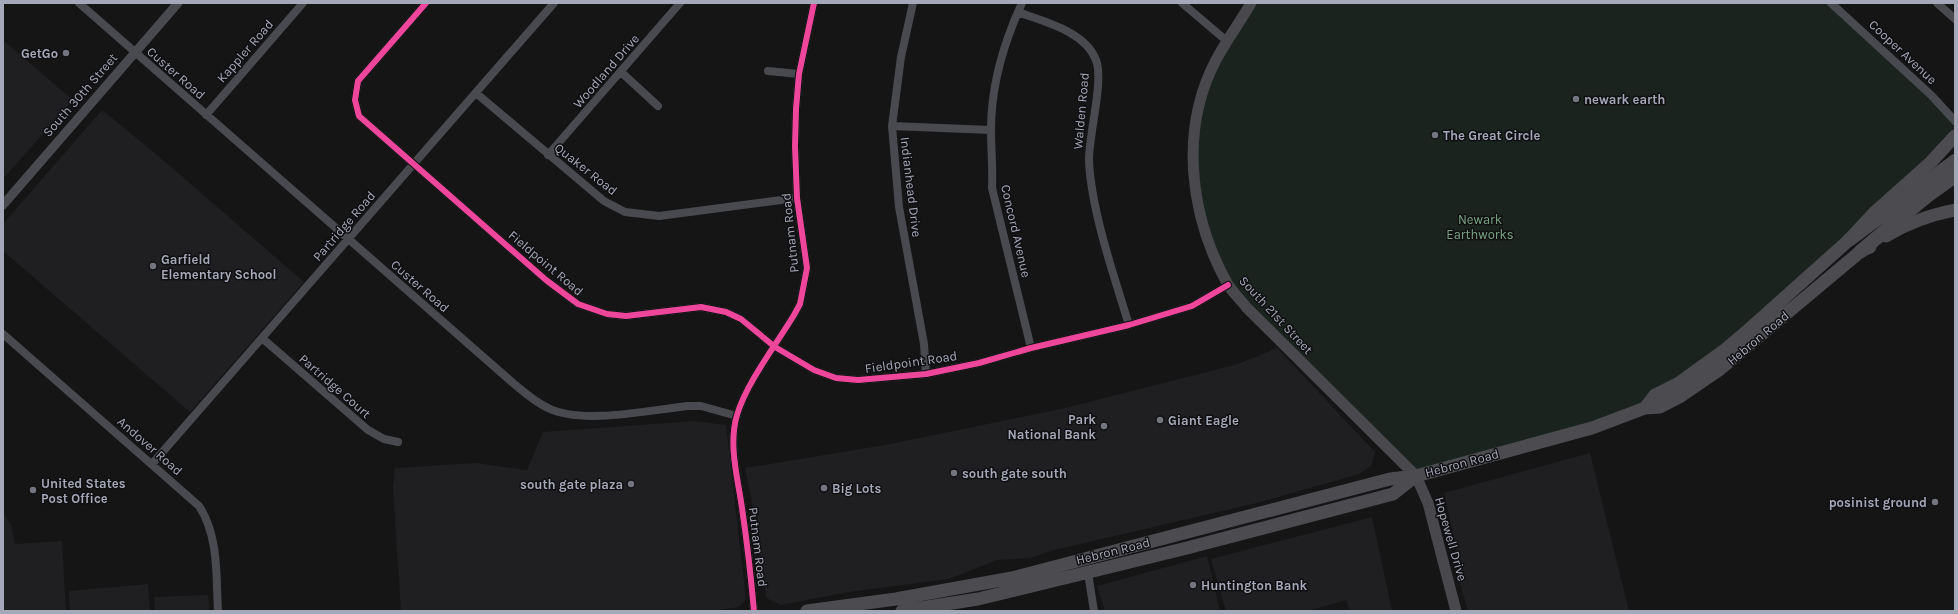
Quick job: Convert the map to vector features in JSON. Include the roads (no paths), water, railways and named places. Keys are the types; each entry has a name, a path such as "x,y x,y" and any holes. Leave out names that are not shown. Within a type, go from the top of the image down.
{"highway":[{"name":"Hebron Road","path":"1645,408 1656,395 1679,383 1726,349 1849,240 1875,212 1931,162 1955,136"},
{"path":"1849,240 1955,161"},
{"path":"1861,251 1927,196 1955,176"},
{"name":"Hebron Road","path":"807,611 896,599 976,586 1012,578 1390,479 1416,476 1592,428 1645,408 1660,407 1681,396 1720,370 1861,251 1901,227 1921,219 1955,210"},
{"name":"Hebron Road","path":"902,611 992,596 1088,573 1393,494 1416,476"},
{"path":"1088,573 1102,560 1149,547 1155,541"},
{"path":"992,596 1000,588 1064,572 1079,560"}],"main road":[{"name":"South 21st Street","path":"1251,3 1216,60 1204,88 1195,126 1192,166 1197,205 1211,250 1228,284 1265,327 1416,476"},
{"name":"Hopewell Drive","path":"1416,476 1428,503 1456,611"}],"street":[{"name":"Custer Road","path":"79,3 134,53 513,383 547,408 568,414 586,416 701,406 737,416"},
{"name":"South 30th Street","path":"3,205 178,3"},
{"name":"Kappler Road","path":"206,115 303,3"},
{"name":"Fieldpoint Road","path":"426,3 358,81 355,93 355,107 359,116 546,280 581,306 607,314 626,316 687,308 716,309 741,319 776,347 814,370 836,378 858,380 926,374 979,363 1031,348 1129,325 1192,306 1228,284"},
{"name":"Partridge Road","path":"152,464 554,3"},
{"name":"Woodland Drive","path":"548,155 680,3"},
{"name":"Putnam Road","path":"754,611 747,546 735,464 735,432 737,416 745,396 776,347 800,304 807,268 797,198 795,146 799,74 814,3"},
{"name":"Indianhead Drive","path":"913,3 901,57 892,126 899,207 924,344 926,374"},
{"name":"Concord Avenue","path":"1022,3 1002,56 995,91 991,130 993,164 992,188 1031,348"},
{"path":"1182,3 1228,42"},
{"name":"Cooper Avenue","path":"1831,3 1931,95 1955,121"},
{"path":"1937,3 1955,19"},
{"name":"Walden Road","path":"1018,12 1067,31 1080,39 1096,60 1098,76 1090,136 1089,160 1100,221 1129,325"},
{"path":"768,71 799,74"},
{"path":"621,72 658,106"},
{"name":"Quaker Road","path":"476,92 548,155 604,201 625,212 659,216 797,198"},
{"path":"892,126 991,130"},
{"name":"Andover Road","path":"3,334 199,506 206,516 213,540 218,611"},
{"name":"Partridge Court","path":"262,338 368,430 384,439 398,442"},
{"path":"1088,573 1094,611"}],"place":[{"name":"GetGo","path":"66,53"},
{"name":"newark earth","path":"1576,99"},
{"name":"The Great Circle","path":"1435,135"},
{"name":"Garfield Elementary School","path":"153,266"},
{"name":"Giant Eagle","path":"1160,420"},
{"name":"Park National Bank","path":"1104,426"},
{"name":"south gate south","path":"954,473"},
{"name":"south gate plaza","path":"631,484"},
{"name":"Big Lots","path":"824,488"},
{"name":"United States Post Office","path":"33,490"},
{"name":"posinist ground","path":"1935,502"},
{"name":"Huntington Bank","path":"1193,585"}],"park label":[{"name":"Newark Earthworks","path":"1480,226"}]}
